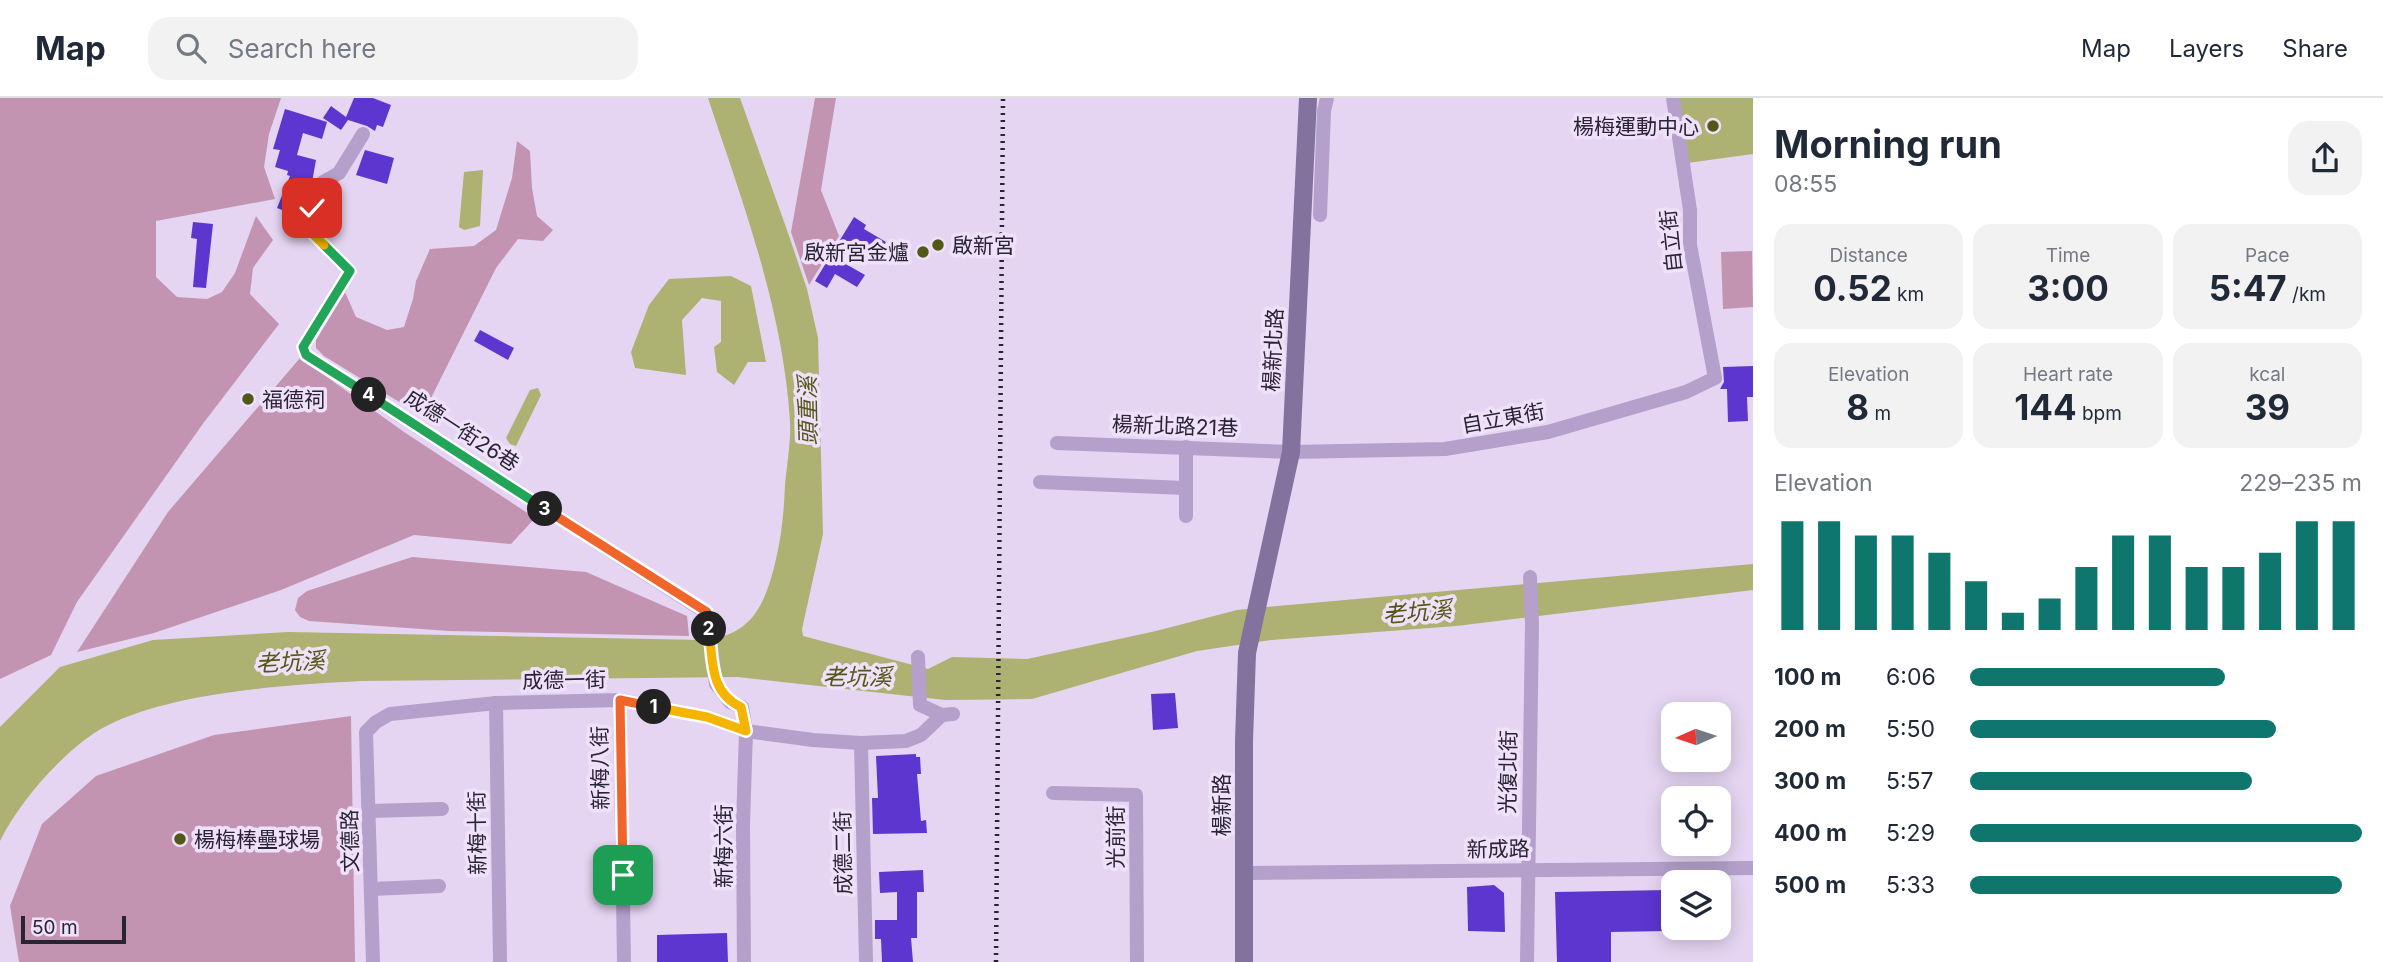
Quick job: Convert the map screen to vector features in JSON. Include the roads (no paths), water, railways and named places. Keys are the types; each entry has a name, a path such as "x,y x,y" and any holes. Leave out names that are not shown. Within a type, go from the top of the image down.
{"street":[{"name":"楊新北路","path":"1257,601 1291,452 1308,98"},
{"path":"1320,215 1324,111 1327,98"},
{"name":"自立街","path":"1673,98 1689,210 1689,245 1715,378"},
{"name":"成德一街26巷","path":"363,134 339,173 323,182 306,227 350,271 303,347 306,355 707,612 716,684 730,702 741,707 746,731"},
{"name":"自立東街","path":"1291,452 1445,449 1548,432 1686,392 1715,378"},
{"name":"楊新北路21巷","path":"1057,443 1291,452"},
{"path":"1186,447 1186,516"},
{"path":"1040,482 1185,488"},
{"name":"光復北街","path":"1527,962 1532,624 1530,581"},
{"name":"楊新路","path":"1244,962 1244,741 1247,649 1257,601"},
{"name":"成德一街","path":"376,722 390,714 496,703 620,700 707,717 746,731 861,743 906,741 921,735 947,715 919,705 918,657"},
{"name":"新梅八街","path":"620,700 624,962"},
{"name":"新梅十街","path":"496,703 500,962"},
{"name":"文德路","path":"373,962 366,732 376,722"},
{"name":"新梅六街","path":"744,962 743,825 746,731"},
{"name":"成德二街","path":"861,743 866,962"},
{"name":"光前街","path":"1053,793 1136,795 1137,962"},
{"path":"370,811 442,809"},
{"name":"新成路","path":"1244,873 1753,868"},
{"path":"372,889 439,886"}],"water":[{"path":"708,98 740,98 807,289 818,338 823,534 802,629 803,636 928,669 952,657 1027,659 1237,610 1277,606 1753,564 1753,590 1456,626 1271,640 1197,651 1032,699 945,700 738,677 361,681 226,693 157,707 126,717 99,730 56,765 18,810 0,841 0,727 60,667 153,640 288,632 702,640 734,632 745,624 762,603 778,550 790,421 779,338 760,257"},
{"name":"楊梅運動中心","path":"1669,98 1753,98 1753,154 1680,164"},
{"path":"483,170 480,226 464,230 459,227 464,172"},
{"path":"731,276 751,286 766,362 748,362 734,385 717,372 714,347 721,342 721,301 702,298 682,320 686,375 635,368 631,352 649,305 669,279"},
{"path":"538,388 541,395 516,446 510,444 506,438 530,390"}],"railway":[{"path":"996,962 1003,98"}],"place":[{"name":"楊梅運動中心","path":"1713,126"},
{"name":"啟新宮","path":"938,245"},
{"name":"啟新宮金爐","path":"923,252"},
{"name":"福德祠","path":"248,399"},
{"name":"楊梅棒壘球場","path":"180,839"}],"water label":[{"name":"頭重溪","path":"808,411"},
{"name":"老坑溪","path":"1417,612"},
{"name":"老坑溪","path":"290,662"},
{"name":"老坑溪","path":"857,677"}]}
